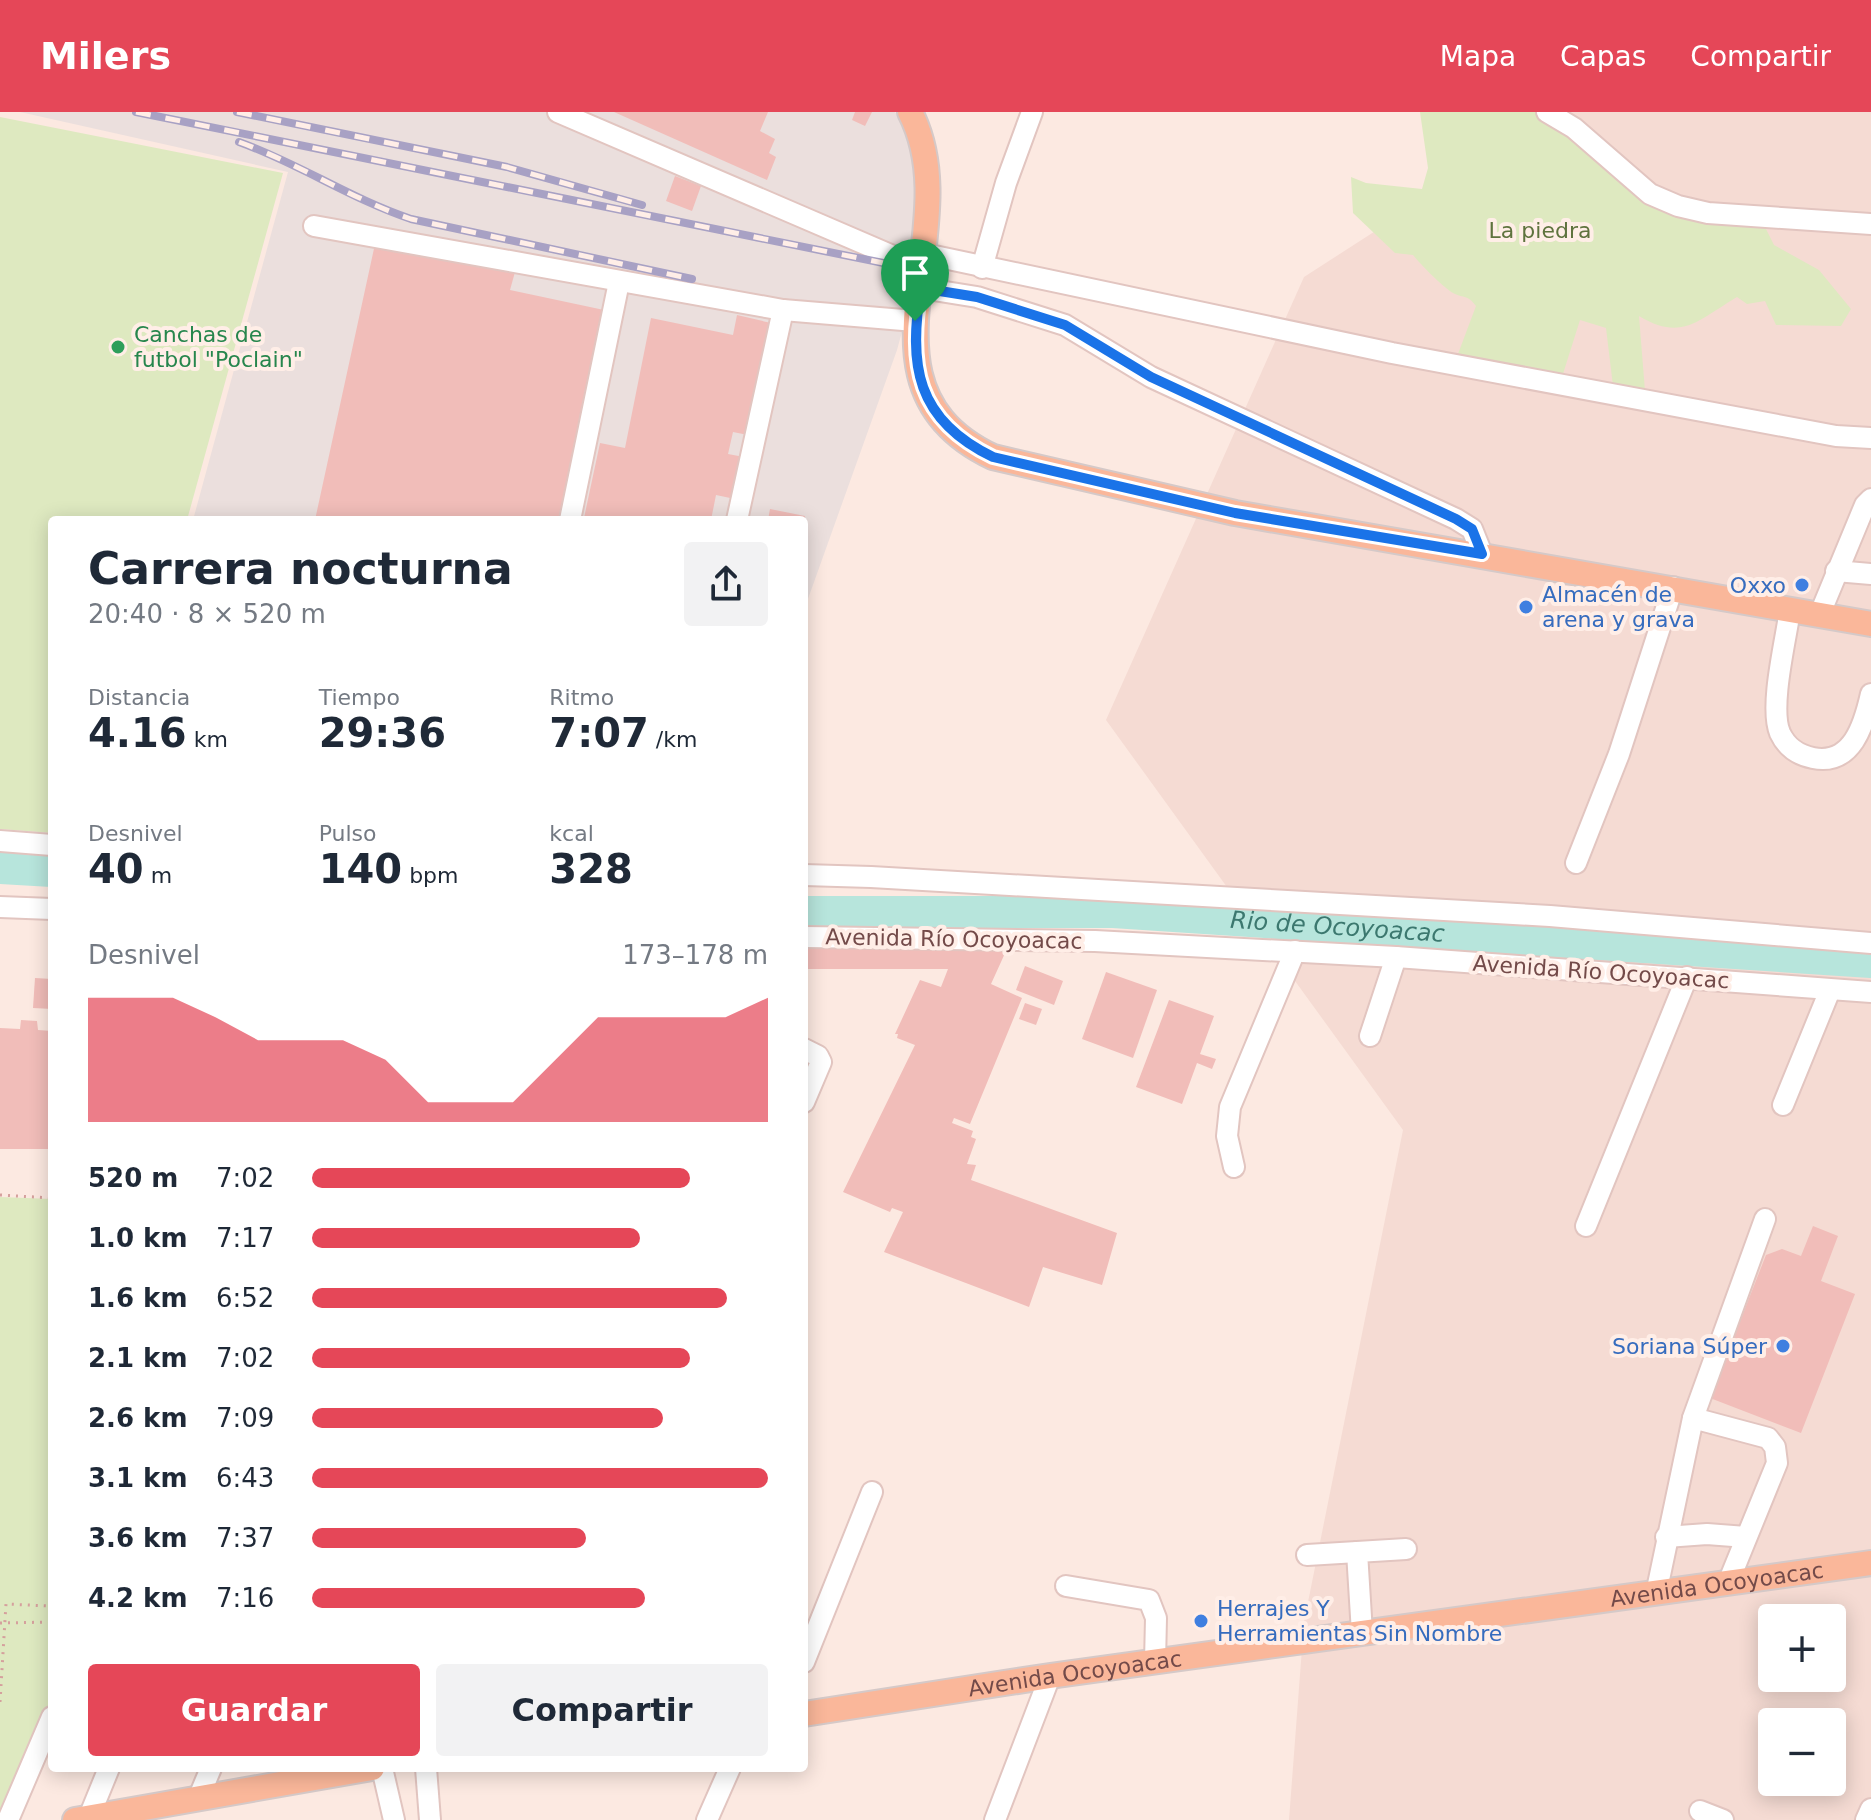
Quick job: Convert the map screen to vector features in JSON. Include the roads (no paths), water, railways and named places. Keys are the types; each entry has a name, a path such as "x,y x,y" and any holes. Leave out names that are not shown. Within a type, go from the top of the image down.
{"main road":[{"path":"910,112 924,144 929,184 923,270 915,321 916,365 935,412 960,438 993,457 1235,513 1673,587 1871,624"},
{"name":"Avenida Ocoyoacac","path":"808,1713 1050,1676 1871,1563"},
{"path":"82,1819 350,1772"}],"street":[{"path":"558,112 923,270 977,297 1065,325 1151,377 1456,519 1472,529 1482,554"},
{"path":"982,268 1006,183 1032,112"},
{"path":"1547,112 1574,128 1650,194 1678,206 1708,213 1871,224"},
{"path":"314,226 783,310 915,321"},
{"path":"923,270 982,268 1191,308 1392,353 1836,436 1871,438"},
{"path":"571,516 619,282"},
{"path":"738,516 783,310"},
{"path":"1819,616 1866,503 1871,499"},
{"path":"1836,571 1871,574"},
{"path":"1576,863 1619,754 1673,587"},
{"path":"1790,610 1777,701 1780,733 1790,747 1801,756 1819,759 1837,757 1858,736 1871,694"},
{"path":"0,841 48,845"},
{"path":"808,875 1535,915 1871,943"},
{"path":"0,907 48,909"},
{"name":"Avenida Río Ocoyoacac","path":"808,937 1095,941 1295,951 1871,992"},
{"path":"1234,1167 1227,1136 1230,1107 1295,951"},
{"path":"1370,1036 1396,957"},
{"path":"1586,1226 1687,977"},
{"path":"1783,1105 1830,990"},
{"path":"808,1051 818,1056 821,1062 808,1093"},
{"path":"1656,1594 1693,1418 1765,1219"},
{"path":"1693,1418 1768,1438 1775,1447 1777,1463 1728,1583"},
{"path":"808,1652 872,1492"},
{"path":"1666,1537 1707,1534 1746,1537"},
{"path":"1307,1555 1406,1549"},
{"path":"1357,1552 1362,1633"},
{"path":"1066,1586 1149,1600 1156,1618 1155,1662"},
{"path":"995,1820 1050,1676"},
{"path":"8,1820 48,1726"},
{"path":"82,1819 107,1772"},
{"path":"198,1799 209,1772"},
{"path":"383,1772 394,1818 430,1816 426,1772"},
{"path":"707,1820 728,1772"},
{"path":"1866,1820 1871,1809"},
{"path":"1700,1811 1723,1820"}],"waterway":[{"name":"Rio de Ocoyoacac","path":"0,868 48,871"},
{"name":"Rio de Ocoyoacac","path":"808,912 1113,912 1871,962"}],"railway":[{"path":"136,112 923,271"},
{"path":"237,112 507,167 642,205"},
{"path":"239,142 411,219 692,279"}],"place":[{"name":"Canchas de futbol \"Poclain\"","path":"118,347"},
{"name":"Oxxo","path":"1802,585"},
{"name":"Almacén de arena y grava","path":"1526,607"},
{"name":"Soriana Súper","path":"1783,1346"},
{"name":"Herrajes Y Herramientas Sin Nombre","path":"1201,1621"}],"park label":[{"name":"La piedra","path":"1540,230"}]}
